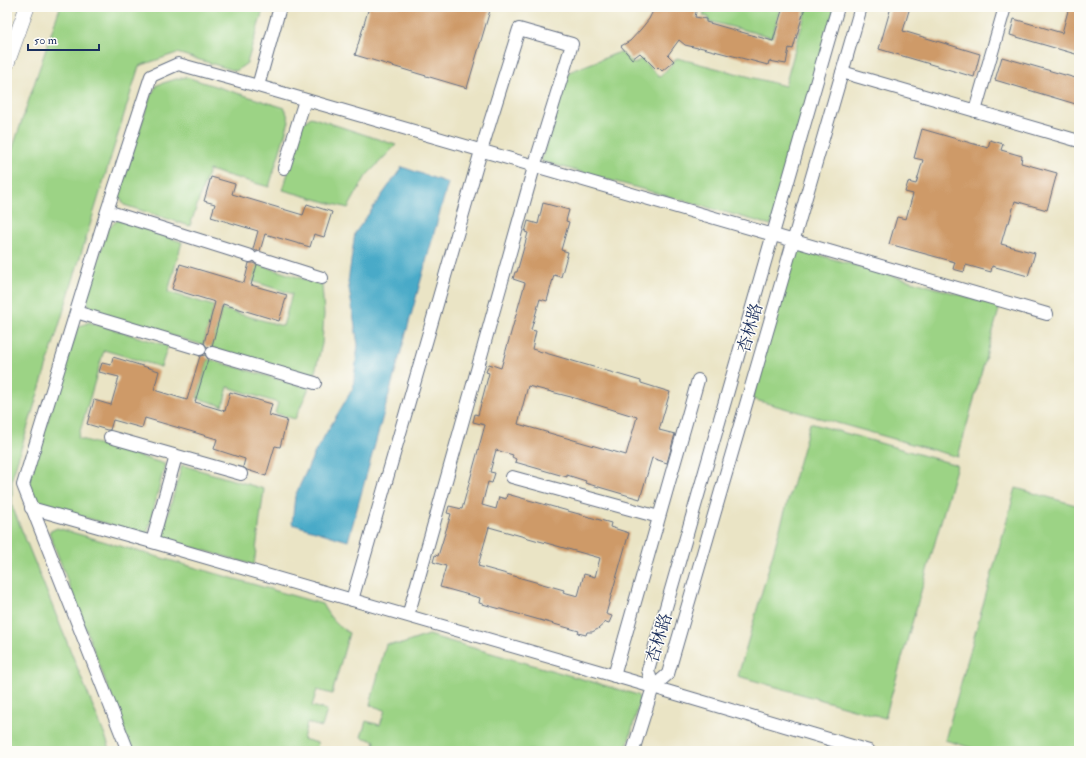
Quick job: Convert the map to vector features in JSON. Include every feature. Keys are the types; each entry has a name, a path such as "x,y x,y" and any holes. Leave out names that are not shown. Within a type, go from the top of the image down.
{"main road":[{"path":"7,63 27,7"}],"lane":[{"path":"258,86 280,7"},
{"name":"杏林路","path":"838,7 648,670 653,687 668,674 861,7"},
{"path":"975,111 1005,7"},
{"path":"352,600 481,151 519,28 572,44 534,167 408,616"},
{"path":"128,751 23,485 107,212 151,76 178,64 1047,314"},
{"path":"842,72 1079,141"},
{"path":"284,168 304,100"},
{"path":"107,212 322,278"},
{"path":"76,312 200,349"},
{"path":"212,353 315,383"},
{"path":"614,676 698,380"},
{"path":"110,437 241,474"},
{"path":"152,542 176,456"},
{"path":"512,477 659,517"},
{"path":"32,508 653,687 869,751"},
{"path":"633,751 653,687"}],"green space":[{"path":"60,7 264,7 247,63 236,71 177,53 139,66 12,478 12,506 111,751 7,751 7,165"},
{"path":"710,7 781,7 772,37 708,21 708,17 703,16 704,12"},
{"path":"807,7 835,7 771,225 541,161 569,72 620,52 634,64 641,59 660,77 677,58 785,86"},
{"path":"186,77 285,108 289,121 269,187 209,170 190,226 124,205 119,195 150,97 157,85"},
{"path":"311,117 396,145 366,176 348,208 283,190 302,124"},
{"path":"118,220 182,242 168,292 214,306 203,345 92,312 86,299 108,228"},
{"path":"794,248 1000,306 958,457 752,399"},
{"path":"257,264 322,285 324,314 322,344 313,380 211,348 222,309 283,326 292,294 252,281"},
{"path":"89,322 168,346 161,367 104,350 78,438 165,464 147,535 37,504 30,486 30,476 78,327"},
{"path":"208,359 309,388 295,419 275,413 278,403 228,387 223,406 197,398"},
{"path":"810,423 957,465 885,718 738,676"},
{"path":"182,465 264,489 254,565 161,538"},
{"path":"1016,488 1079,506 1079,751 982,751 945,740"},
{"path":"57,528 322,604 333,620 349,633 332,694 317,690 312,706 327,710 322,727 307,723 303,739 318,743 316,751 132,751 49,532"},
{"path":"428,635 638,695 640,700 626,751 373,751 375,741 361,737 366,721 380,725 385,710 370,705 386,644 402,644"}],"water":[{"path":"402,167 448,183 348,541 292,524 295,496 315,452 353,388 358,345 348,282 355,233"}],"building":[{"path":"369,7 491,7 467,88 355,55"},
{"path":"655,7 697,7 695,17 706,19 706,22 773,41 783,7 805,7 793,49 789,48 786,64 769,61 768,65 699,47 685,45 679,40 668,55 674,61 662,71 658,67 656,69 640,53 632,59 621,46 630,41 641,29 649,19"},
{"path":"891,7 910,7 903,31 980,54 974,77 879,49"},
{"path":"1069,7 1079,7 1079,55 1010,35 1014,19 1062,33"},
{"path":"1002,57 1079,79 1079,105 995,80"},
{"path":"922,129 988,148 990,140 1003,144 1001,150 1022,156 1021,163 1057,173 1047,210 1015,201 1001,244 1035,253 1028,276 992,266 991,272 966,265 964,272 953,269 955,262 889,244 897,217 906,219 913,194 905,192 908,182 916,184 923,160 914,158"},
{"path":"211,177 235,184 232,194 303,215 307,204 332,212 324,237 314,234 310,247 265,234 260,251 256,251 253,249 258,231 211,217 215,204 204,201"},
{"path":"543,203 569,210 566,221 569,222 561,250 568,252 561,277 554,275 547,301 540,299 531,330 536,331 532,349 641,381 641,383 670,392 659,430 675,434 667,463 652,458 640,499 585,483 586,481 567,475 567,477 515,462 516,459 512,457 513,455 496,450 490,472 495,473 492,483 488,482 482,505 496,509 499,497 506,499 507,494 611,523 610,527 629,533 606,614 612,616 609,623 606,622 598,629 592,632 587,632 586,635 578,633 579,631 479,603 480,598 440,587 446,566 433,562 435,555 438,556 451,514 447,513 449,506 462,509 485,425 473,422 475,414 478,415 489,373 486,372 489,364 501,368 525,283 513,279 515,272 517,272 528,233 525,232 528,221 538,224","holes":["528,386 637,417 626,455 518,424","489,527 600,558 595,577 584,574 578,596 563,592 564,590 478,566"]},
{"path":"249,263 257,265 251,285 287,295 279,321 223,304 212,346 207,347 204,343 215,302 172,289 180,264 244,283"},
{"path":"205,355 208,359 195,402 225,411 230,392 272,404 269,415 287,420 280,447 275,446 266,476 247,470 243,467 245,459 214,449 217,439 145,418 142,428 113,420 110,430 87,424 94,400 111,405 119,377 99,372 102,363 111,365 113,357 159,371 154,390 187,400 200,356"}]}
